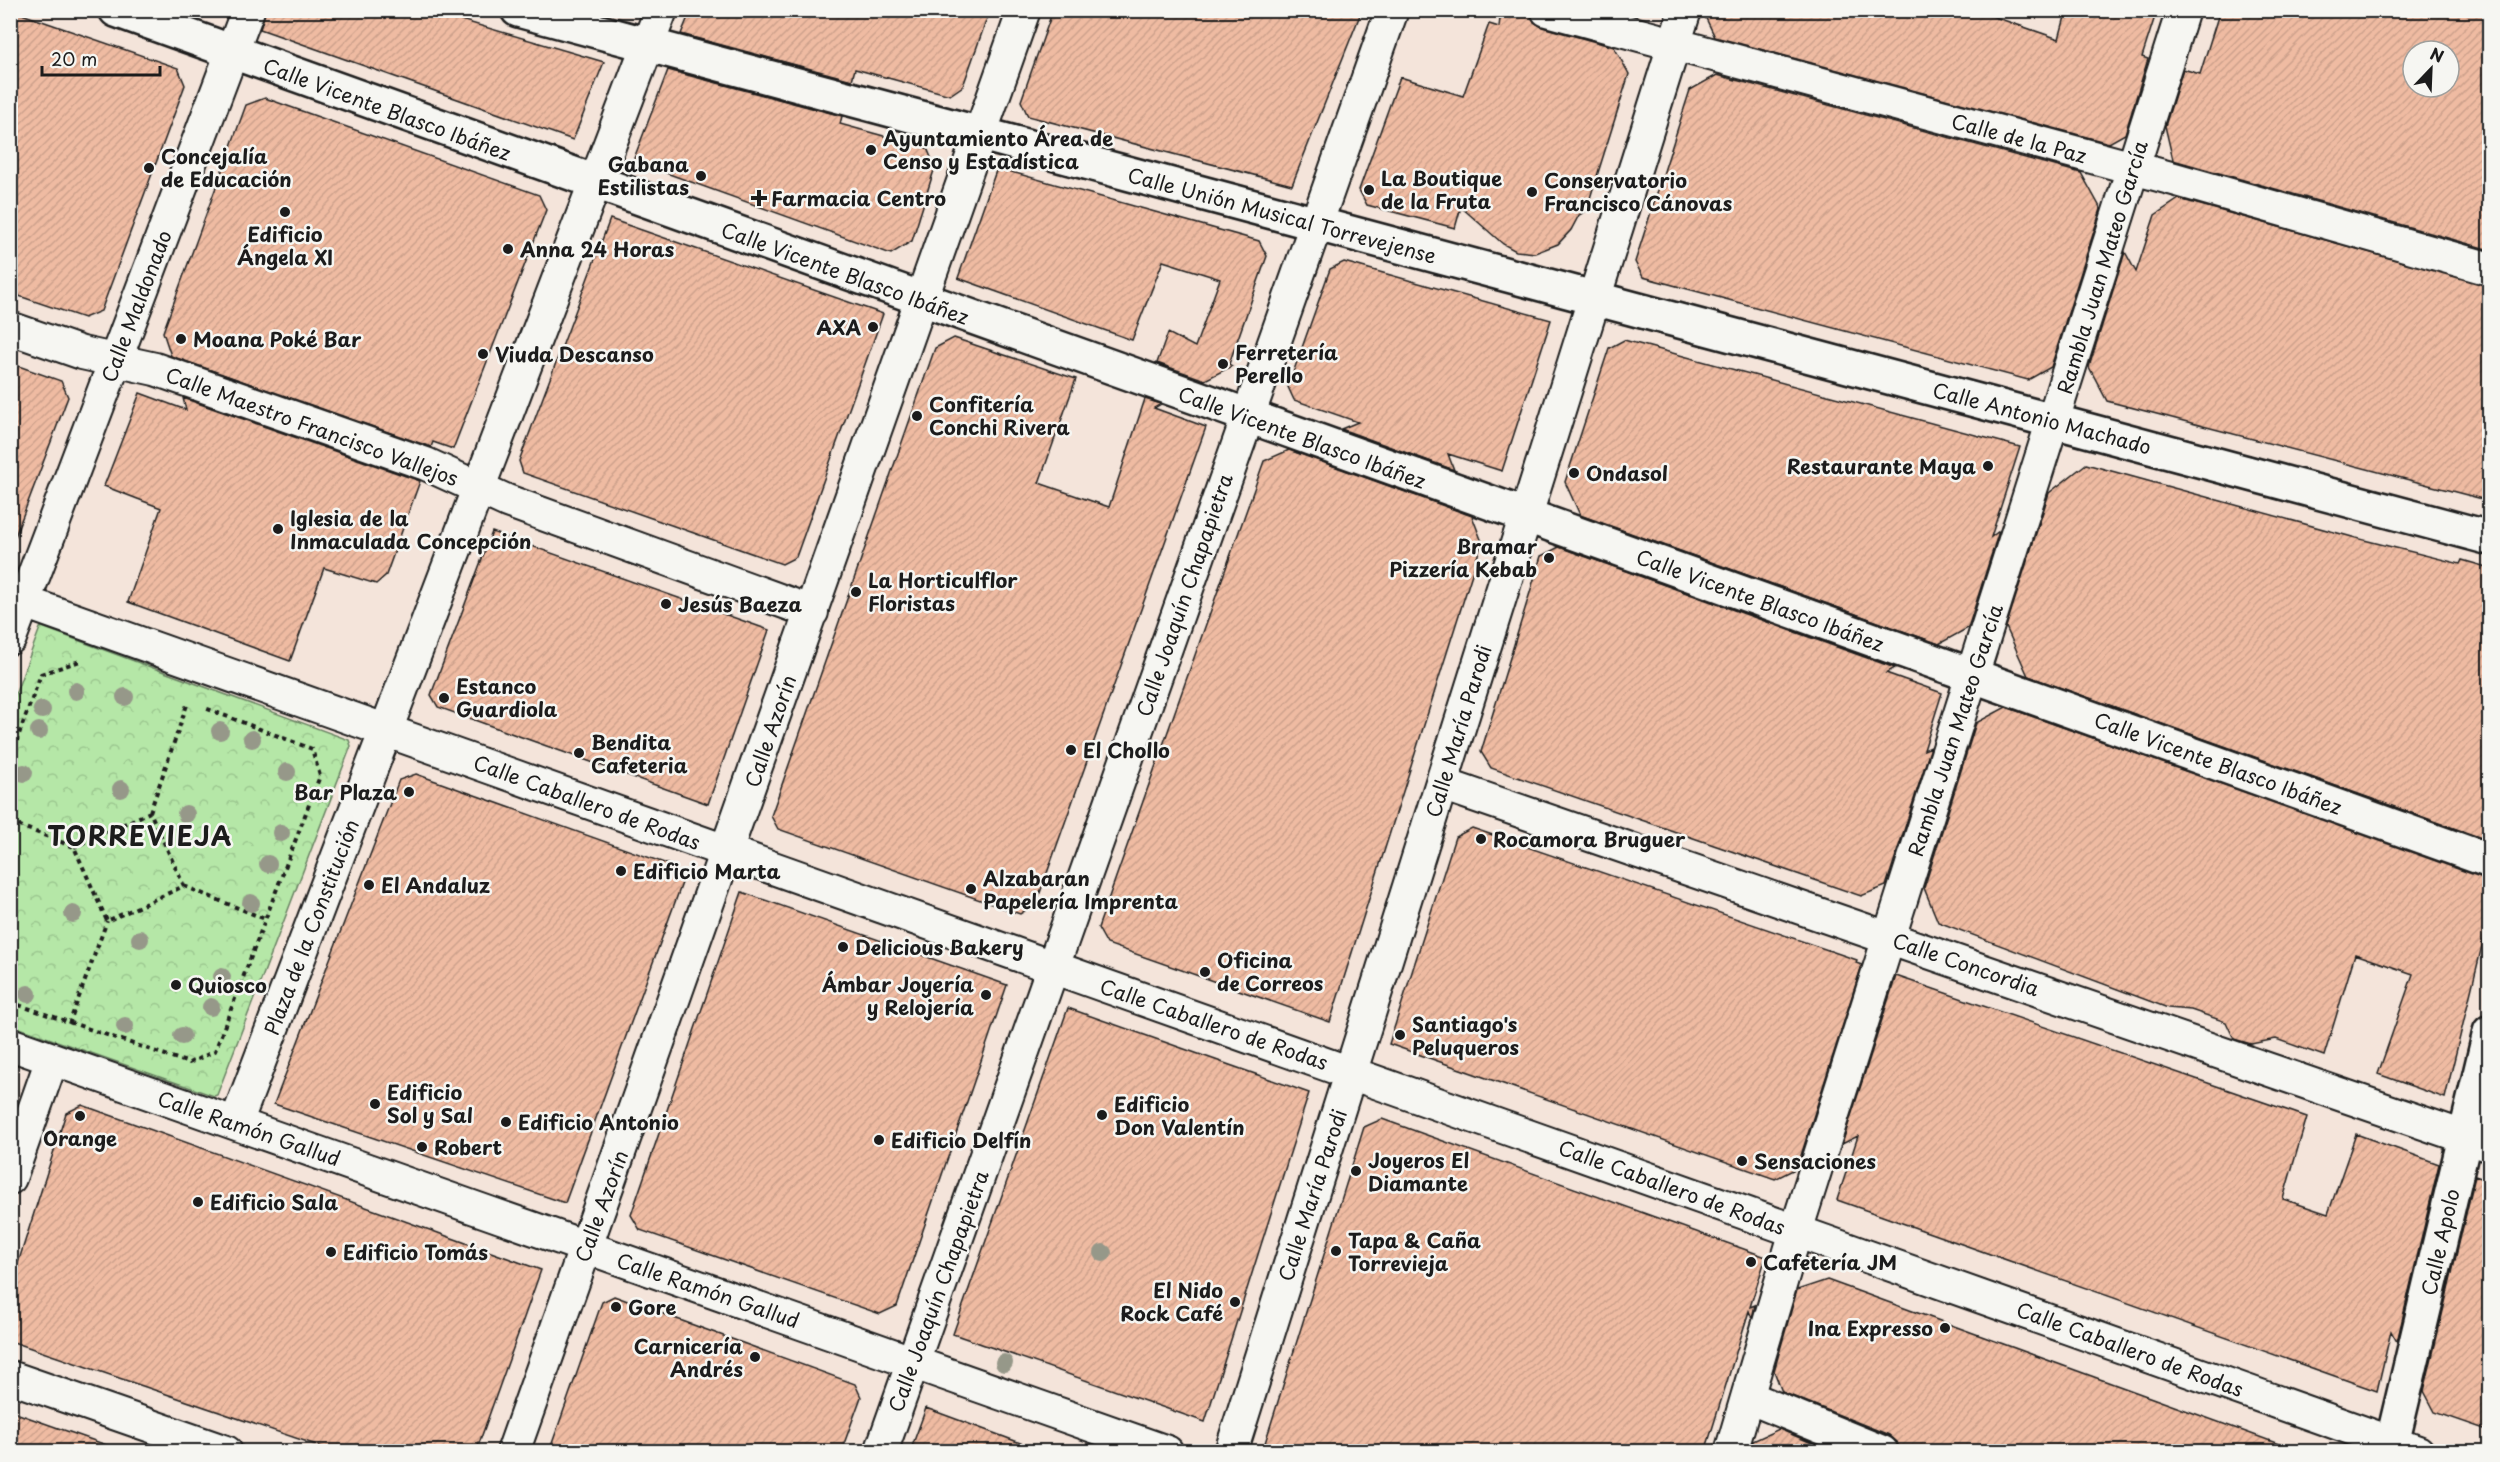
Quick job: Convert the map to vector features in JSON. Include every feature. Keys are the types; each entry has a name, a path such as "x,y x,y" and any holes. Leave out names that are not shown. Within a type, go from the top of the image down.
{"street":[{"name":"Calle Vicente Blasco Ibáñez","path":"116,10 922,301 2490,861"},
{"name":"Calle Maldonado","path":"17,599 116,360 248,10"},
{"name":"Calle Unión Musical Torrevejense","path":"518,10 1594,298"},
{"name":"Plaza de la Constitución","path":"236,1123 593,183 661,10"},
{"name":"Calle Azorín","path":"513,1452 728,852 1024,10"},
{"name":"Calle Joaquín Chapapietra","path":"881,1452 1392,10"},
{"name":"Calle de la Paz","path":"1547,10 2133,169 2490,269"},
{"name":"Calle María Parodi","path":"1231,1452 1685,10"},
{"name":"Rambla Juan Mateo García","path":"1731,1452 1797,1231 2184,10"},
{"name":"Calle Antonio Machado","path":"1594,298 2490,538"},
{"name":"Calle Maestro Francisco Vallejos","path":"10,328 81,353 155,369 415,460 507,501 812,612"},
{"path":"10,638 17,599"},
{"name":"Calle Caballero de Rodas","path":"17,599 1351,1072 2400,1448"},
{"name":"Calle Concordia","path":"1442,783 2477,1142"},
{"name":"Calle Apolo","path":"2400,1448 2477,1142 2490,1032"},
{"name":"Calle Ramón Gallud","path":"10,1044 1167,1452"},
{"path":"10,1178 52,1059"},
{"path":"10,1377 226,1452"},
{"path":"1748,1397 1882,1452"}],"path":[{"path":"10,759 41,674 80,662 91,666"},
{"path":"10,1002 189,1063 215,1051 320,776 312,749 177,698"},
{"path":"188,702 150,813 184,886 265,919"},
{"path":"74,847 150,813"},
{"path":"10,822 74,847 107,921 70,1023"},
{"path":"107,921 184,886"}],"green space":[{"path":"42,627 349,740 351,746 217,1095 214,1096 11,1025 11,706"}],"building":[{"path":"10,10 178,68 185,85 101,311 84,318 10,293"},
{"path":"266,10 427,10 604,62 573,140 260,29"},
{"path":"691,10 990,10 963,86 950,95 855,69 852,80 681,34"},
{"path":"1053,10 1362,10 1292,185 1028,116 1021,101"},
{"path":"1501,10 1530,10 1534,22 1542,27 1614,47 1629,74 1586,211 1579,215 1571,230 1558,244 1535,253 1516,251 1503,244 1461,207 1455,228 1367,205 1359,190 1400,77 1463,96 1489,24 1499,27"},
{"path":"1702,10 1974,10 2059,39 2066,13 2083,18 2085,10 2157,10 2142,57 2148,59 2125,134 2109,143 1715,37"},
{"path":"2220,10 2490,10 2490,250 2173,160 2165,126 2183,69 2200,74"},
{"path":"668,70 842,116 840,124 927,148 935,167 912,241 891,254 633,161"},
{"path":"1717,75 2081,173 2101,209 2051,367 2028,380 1643,277 1635,262 1690,90"},
{"path":"265,98 539,195 546,210 453,449 433,442 431,447 171,356 163,332 246,105"},
{"path":"997,168 1259,241 1267,256 1229,364 1232,366 1205,380 1157,363 1168,333 1195,347 1220,279 1163,261 1132,340 958,278"},
{"path":"2179,199 2490,286 2490,501 2107,401 2089,367 2125,252 2136,272 2155,215"},
{"path":"610,219 883,314 796,557 782,564 523,473 519,461"},
{"path":"1344,262 1551,320 1502,471 1448,454 1454,470 1341,429 1358,422 1294,400 1288,387 1330,269"},
{"path":"954,338 1076,379 1039,483 1109,507 1145,399 1161,404 1154,408 1206,427 1036,904 1020,914 778,829 771,816 935,348"},
{"path":"1624,340 2020,447 1991,537 1999,531 1968,628 1939,644 1580,515 1565,482 1609,348"},
{"path":"10,363 61,381 68,397 14,539 10,539"},
{"name":"Iglesia de la Inmaculada Concepción","path":"140,393 186,410 183,398 420,481 386,575 376,584 324,568 290,661 128,602 161,508 104,486"},
{"path":"1289,450 1472,516 1482,542 1330,1022 1107,944 1098,928 1264,461"},
{"path":"2086,464 2356,538 2460,564 2462,560 2490,568 2490,841 2028,676 2006,627 2049,493"},
{"path":"492,532 769,630 708,804 438,707 431,695"},
{"path":"1559,547 1895,668 1886,673 1942,693 1924,750 1931,747 1886,886 1861,896 1491,768 1481,752 1541,556"},
{"path":"2006,707 2490,879 2490,913 2445,1098 2378,1074 2413,974 2355,954 2324,1056 2276,1039 2251,1044 2234,1039 2226,1022 2191,1010 2168,1008 1938,922 1924,888 1976,723"},
{"path":"416,774 673,866 682,883 565,1203 274,1104 399,780"},
{"path":"1472,828 1857,960 1856,963 1862,965 1797,1168 1775,1179 1389,1044 1455,837"},
{"path":"742,892 1007,985 897,1306 880,1314 640,1230 631,1215"},
{"path":"1896,976 2307,1117 2283,1199 2328,1214 2356,1134 2439,1164 2397,1342 2391,1331 2377,1391 1837,1200 1858,1136 1842,1144"},
{"path":"1068,1008 1309,1093 1205,1422 953,1334"},
{"path":"82,1105 541,1270 476,1452 337,1452 10,1341 10,1288 66,1113"},
{"path":"1382,1119 1766,1257 1750,1307 1755,1305 1752,1318 1749,1311 1705,1452 1292,1452 1265,1443 1364,1127"},
{"path":"2475,1176 2490,1181 2490,1431 2435,1412 2424,1391"},
{"path":"1827,1280 2290,1448 2290,1452 1900,1452 1897,1442 1889,1435 1782,1392 1774,1371 1797,1290"},
{"path":"614,1296 855,1384 861,1397 841,1452 549,1452 602,1302"},
{"path":"926,1408 1034,1448 1033,1452 910,1452"},
{"path":"10,1411 112,1447 111,1452 10,1452"},
{"path":"1779,1429 1833,1452 1750,1452 1753,1441"}],"place":[{"name":"Ayuntamiento Área de Censo y Estadística","path":"871,150"},
{"name":"Concejalía de Educación","path":"149,168"},
{"name":"Gabana Estilistas","path":"701,176"},
{"name":"La Boutique de la Fruta","path":"1369,190"},
{"name":"Conservatorio Francisco Cánovas","path":"1532,192"},
{"name":"Farmacia Centro","path":"759,198"},
{"name":"Edificio Ángela XI","path":"285,212"},
{"name":"Anna 24 Horas","path":"508,249"},
{"name":"AXA","path":"873,327"},
{"name":"Moana Poké Bar","path":"181,339"},
{"name":"Viuda Descanso","path":"483,354"},
{"name":"Ferretería Perello","path":"1223,364"},
{"name":"Confitería Conchi Rivera","path":"917,416"},
{"name":"Restaurante Maya","path":"1988,466"},
{"name":"Ondasol","path":"1574,473"},
{"name":"Iglesia de la Inmaculada Concepción","path":"278,529"},
{"name":"Bramar Pizzería Kebab","path":"1549,558"},
{"name":"La Horticulflor Floristas","path":"856,592"},
{"name":"Jesús Baeza","path":"666,604"},
{"name":"Estanco Guardiola","path":"444,698"},
{"name":"El Chollo","path":"1071,750"},
{"name":"Bendita Cafeteria","path":"579,753"},
{"name":"Bar Plaza","path":"409,792"},
{"name":"Rocamora Bruguer","path":"1481,839"},
{"name":"Edificio Marta","path":"621,871"},
{"name":"El Andaluz","path":"369,885"},
{"name":"Alzabaran Papelería Imprenta","path":"971,889"},
{"name":"Delicious Bakery","path":"843,947"},
{"name":"Oficina de Correos","path":"1205,972"},
{"name":"Quiosco","path":"176,985"},
{"name":"Ámbar Joyería y Relojería","path":"986,995"},
{"name":"Santiago's Peluqueros","path":"1400,1035"},
{"name":"Edificio Sol y Sal","path":"375,1104"},
{"name":"Edificio Don Valentín","path":"1102,1115"},
{"name":"Orange","path":"80,1116"},
{"name":"Edificio Antonio","path":"506,1122"},
{"name":"Edificio Delfín","path":"879,1140"},
{"name":"Robert","path":"422,1147"},
{"name":"Sensaciones","path":"1742,1161"},
{"name":"Joyeros El Diamante","path":"1356,1171"},
{"name":"Edificio Sala","path":"198,1202"},
{"name":"Tapa & Caña Torrevieja","path":"1336,1251"},
{"name":"Edificio Tomás","path":"331,1252"},
{"name":"Cafetería JM","path":"1751,1262"},
{"name":"El Nido Rock Café","path":"1235,1302"},
{"name":"Gore","path":"616,1307"},
{"name":"Ina Expresso","path":"1945,1328"},
{"name":"Carnicería Andrés","path":"755,1357"}],"district":[{"name":"TORREVIEJA","path":"140,835"}]}
